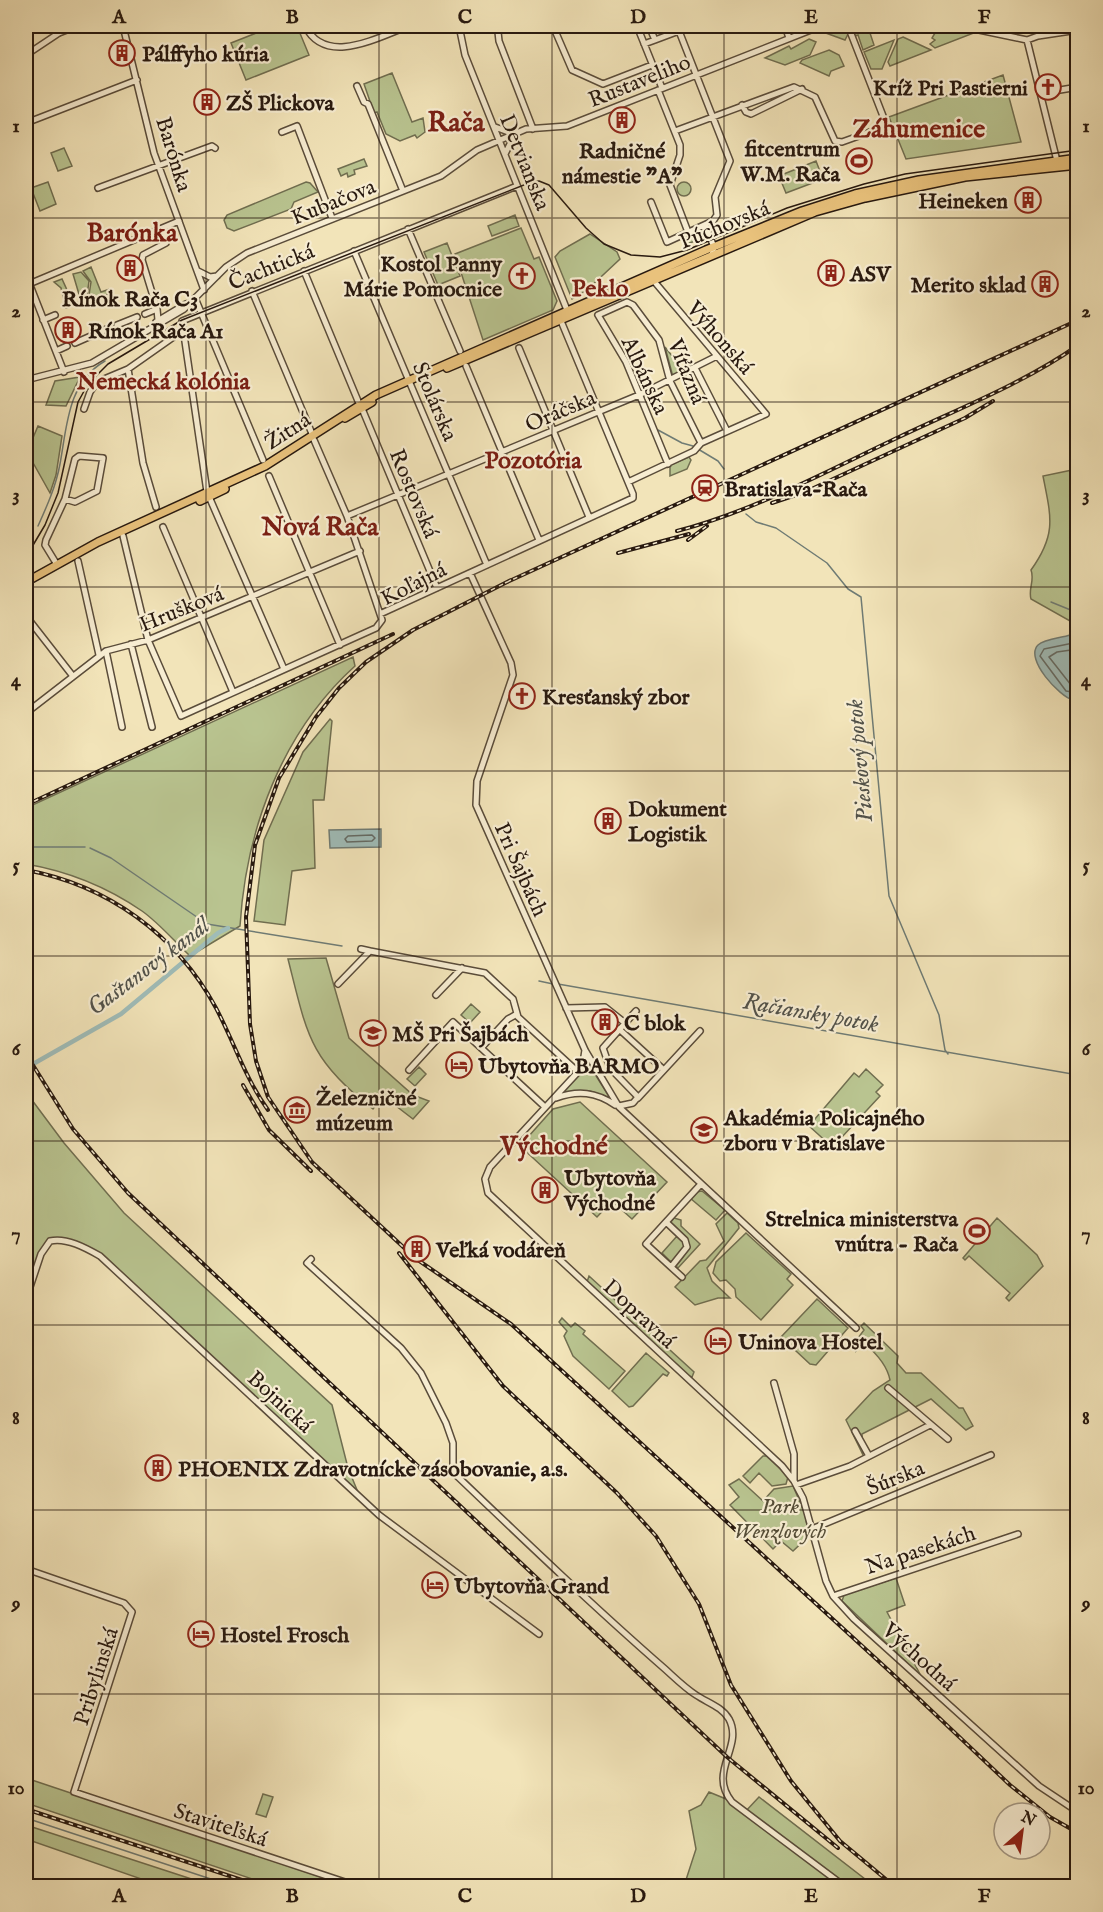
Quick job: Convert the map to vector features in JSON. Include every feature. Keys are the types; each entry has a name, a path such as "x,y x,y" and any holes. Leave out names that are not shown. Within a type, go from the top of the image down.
{"main road":[{"name":"Púchovská","path":"561,321 711,249 802,212 855,194 919,180 1077,158"},
{"name":"Púchovská","path":"711,249 815,212 865,198 966,177 1077,165"},
{"name":"Púchovská","path":"567,310 650,278"},
{"path":"561,321 567,310 578,313"},
{"name":"Žitná","path":"26,582 56,563 275,465 313,438 410,381 567,310"},
{"name":"Žitná","path":"410,381 561,321"},
{"name":"Žitná","path":"26,587 52,570 208,494"}],"street":[{"path":"48,26 59,33"},
{"path":"26,55 59,33 77,26"},
{"name":"Barónka","path":"123,26 158,165 204,290"},
{"path":"305,26 317,40 346,48 409,26"},
{"name":"Detvianska","path":"459,26 465,55 567,310"},
{"path":"501,26 498,32 499,41 533,129"},
{"path":"553,26 570,68 603,84 652,65"},
{"path":"637,26 675,131 680,155 670,184 688,232"},
{"path":"649,26 655,40"},
{"path":"644,44 679,31 684,26"},
{"path":"784,26 789,38"},
{"name":"Rustaveliho","path":"499,141 533,129 567,126 821,26"},
{"path":"675,131 787,88 802,89 815,98 835,141 843,142 882,125 884,116 848,26"},
{"path":"960,26 1027,40 1077,30"},
{"path":"651,202 667,242 713,222 717,215 715,197 730,161 679,31"},
{"path":"1027,40 1042,93 1057,161"},
{"path":"26,123 137,80"},
{"path":"357,86 364,102 368,104 403,191"},
{"path":"1042,93 1077,87"},
{"path":"742,105 746,112 751,114 800,92 802,89"},
{"path":"282,132 297,126 332,218"},
{"path":"493,126 504,132 515,134 508,144 505,155"},
{"name":"Kubačova","path":"26,380 92,363 173,316 244,254 441,176 471,154 499,141"},
{"path":"98,188 212,146 215,148"},
{"name":"Čachtická","path":"182,331 182,320 200,311 517,186"},
{"path":"29,284 179,221"},
{"path":"705,225 711,249"},
{"path":"158,320 143,254 166,243 164,229"},
{"path":"408,229 460,351"},
{"name":"Stolárska","path":"354,251 450,473 487,565"},
{"path":"198,271 210,277 217,276"},
{"path":"304,271 358,401"},
{"path":"26,275 64,372"},
{"name":"Výhonská","path":"650,278 766,414 727,431"},
{"path":"252,291 347,516 380,614"},
{"path":"195,298 263,460"},
{"name":"Víťazná","path":"612,309 627,302 633,305 659,340 670,381 701,443"},
{"name":"Kubačova","path":"151,328 158,320 188,303"},
{"path":"145,314 157,309 170,312"},
{"name":"Albánska","path":"612,309 598,315 626,363 668,464"},
{"path":"43,320 55,315"},
{"path":"117,325 137,317"},
{"path":"561,321 628,482 694,452 701,443 727,431 695,368"},
{"path":"75,343 110,328"},
{"path":"84,409 90,392 98,382 128,369 182,331 208,494 284,669"},
{"path":"56,351 67,346"},
{"path":"519,348 589,517"},
{"name":"Oráčska","path":"347,516 639,395 717,356"},
{"path":"466,366 539,540"},
{"path":"128,369 143,463 156,507"},
{"name":"Rostovská","path":"363,411 437,588"},
{"path":"56,563 45,545 65,499 75,459 79,456 103,458 97,491 79,501 65,499"},
{"path":"269,476 340,645"},
{"name":"Koľajná","path":"148,640 181,716 378,627 382,620 380,614 633,497 628,482"},
{"path":"163,527 233,692"},
{"path":"123,536 148,640"},
{"name":"Hrušková","path":"27,709 106,651 148,640 360,551"},
{"path":"78,561 99,655"},
{"name":"Pri Šajbách","path":"470,573 511,663 513,675 477,781 475,801 493,848 585,1050 619,1107"},
{"path":"26,616 72,675"},
{"path":"132,644 152,727"},
{"path":"106,651 122,727"},
{"path":"361,949 485,972 513,999 517,1014 578,1072"},
{"path":"338,984 370,951"},
{"path":"436,995 462,968"},
{"path":"566,1008 605,1007 625,1023"},
{"path":"636,1011 603,1049 610,1068 638,1098"},
{"path":"481,1048 508,1019 517,1014"},
{"path":"409,1070 453,1022 545,1107 578,1072 583,1063 585,1050"},
{"path":"619,1029 664,1070"},
{"path":"619,1107 633,1103 700,1031"},
{"path":"553,1099 574,1093 589,1093 600,1096 619,1107 856,1328"},
{"name":"Dopravná","path":"545,1107 494,1162 485,1179 490,1197 782,1466 795,1483"},
{"path":"682,1277 646,1244 701,1184"},
{"path":"666,1222 685,1240 687,1247 671,1267"},
{"name":"Bojnická","path":"26,1299 41,1254 50,1241 58,1240 75,1244 100,1256 379,1515 539,1634"},
{"path":"311,1259 307,1263 400,1348 421,1372 446,1423 453,1443 453,1468 457,1476 631,1639 683,1685 717,1707 729,1719 733,1734 723,1780 726,1795 732,1802 844,1887"},
{"name":"Východná","path":"774,1383 794,1454 795,1483 833,1596 854,1619 1039,1786 1077,1812"},
{"path":"888,1388 948,1439"},
{"path":"795,1483 850,1466 930,1425"},
{"path":"855,1431 869,1456"},
{"name":"Šúrska","path":"812,1529 991,1455"},
{"name":"Na pasekách","path":"833,1596 1018,1534"},
{"name":"Pribylinská","path":"26,1569 124,1603 132,1612 74,1792"},
{"name":"Staviteľská","path":"74,1792 357,1887"}],"green space":[{"path":"274,26 297,26 309,55 246,80 231,43"},
{"path":"844,26 848,34 845,40 823,32 824,29"},
{"path":"918,26 949,26 971,34 935,48 930,44 935,40 932,38 935,33"},
{"path":"868,27 874,45 863,50 858,35 855,36 854,33"},
{"path":"903,37 931,50 890,66 888,62 898,39"},
{"path":"809,39 816,42 810,55 785,65 765,58 789,46 791,49"},
{"path":"894,40 882,69 871,69 864,52"},
{"path":"829,50 839,55 844,66 831,71 829,76 800,63 802,60"},
{"path":"392,73 412,122 423,118 425,132 417,138 415,135 400,141 386,134 377,112 374,113 364,84"},
{"path":"1003,75 1021,142 906,159 889,117"},
{"path":"64,148 72,166 58,171 51,153"},
{"path":"364,159 367,166 354,170 355,174 348,177 347,173 341,176 338,169"},
{"path":"816,161 823,179 786,193 779,176"},
{"path":"48,182 56,204 40,211 31,188"},
{"path":"306,182 318,192 294,202 291,209 234,231 227,228 224,220 227,215"},
{"path":"684,182 689,184 691,189 689,194 684,196 679,194 677,189 679,184"},
{"path":"515,215 519,226 492,236 488,226"},
{"path":"521,228 534,259 539,257 557,301 553,310 483,340 455,254"},
{"path":"697,232 705,233 706,237 687,244 685,239"},
{"path":"590,234 617,252 620,259 587,290 572,299 555,257 560,251"},
{"path":"447,243 460,276 438,285 424,252"},
{"path":"91,267 101,292 110,289 111,293 93,300 89,295 91,282 83,271"},
{"path":"81,272 89,281 87,296 92,301 85,303 85,300 66,308 61,288 54,282 62,279 73,303 81,301 73,274"},
{"path":"665,347 684,371 673,377"},
{"path":"80,377 66,406 46,405 55,381"},
{"path":"38,426 62,436 56,475 50,493 27,452"},
{"path":"689,457 691,460 687,469 670,476 670,465"},
{"path":"1077,469 1078,620 1070,621 1031,599 1031,570 1045,546 1050,525 1043,476"},
{"path":"353,657 355,666 329,692 307,721 272,784 250,854 240,926 190,956 148,916 129,902 101,887 56,871 26,864 26,808"},
{"path":"330,719 332,721 324,800 313,800 315,868 292,871 285,925 254,921 264,840 303,752"},
{"path":"326,958 349,1038 413,1095 429,1101 413,1119 383,1096 373,1109 335,1075 314,1044 300,1007 288,959"},
{"path":"471,1004 480,1012 470,1023 461,1015"},
{"path":"588,1063 610,1098 590,1091 562,1094"},
{"path":"419,1067 426,1074 415,1086 407,1079"},
{"path":"866,1069 883,1085 876,1092 880,1096 842,1137 839,1134 829,1144 809,1126 854,1073 859,1077"},
{"path":"26,1092 64,1143 124,1213 332,1405 348,1468 362,1502 196,1341 100,1254 57,1239 42,1249 26,1296"},
{"path":"580,1102 667,1182 632,1219 612,1201 597,1217 520,1146 553,1109"},
{"path":"702,1191 725,1210 716,1220 690,1198 696,1192"},
{"path":"727,1213 738,1223 739,1228 707,1268 712,1281 730,1298 718,1298 695,1305 675,1287 700,1261 706,1260 724,1241 716,1224"},
{"path":"674,1218 681,1220 681,1226 700,1244 678,1268 676,1266 686,1252 688,1243 686,1238 670,1223"},
{"path":"997,1218 1037,1255 1043,1266 1009,1301 1006,1298 1010,1293 969,1256 965,1260 963,1258"},
{"path":"746,1233 791,1274 787,1279 793,1285 761,1320 736,1297 735,1289 726,1280 720,1281 713,1273 716,1262"},
{"path":"677,1236 684,1242 684,1248 673,1261 670,1261 662,1253"},
{"path":"589,1276 694,1372 692,1377 686,1375 587,1282"},
{"path":"817,1299 848,1328 816,1365 810,1364 781,1337"},
{"path":"562,1318 571,1327 575,1323 585,1331 583,1334 625,1371 609,1389 573,1356 564,1336 567,1331 559,1322"},
{"path":"864,1323 898,1356 897,1363 906,1373 921,1373 959,1408 963,1408 973,1426 966,1430 931,1399 862,1434 863,1455 846,1420 873,1391 890,1380 881,1360 865,1344 856,1351 858,1338 864,1330 861,1326"},
{"path":"646,1353 669,1373 667,1376 663,1374 633,1406 629,1407 612,1391"},
{"path":"763,1456 768,1456 788,1477 786,1484 772,1486 759,1473 750,1483 743,1476"},
{"name":"Park Wenzlových","path":"739,1479 763,1501 774,1489 793,1486 805,1514 809,1536 793,1551 781,1541 773,1549 730,1505 739,1497 729,1485"},
{"path":"896,1578 905,1605 887,1612 921,1676 842,1601 844,1595"},
{"path":"26,1778 348,1886 273,1886 26,1803"},
{"path":"709,1792 726,1799 744,1813 759,1797 874,1886 684,1886 696,1849 689,1811 701,1805"},
{"path":"263,1794 273,1797 266,1817 256,1814"},
{"path":"26,1825 213,1886 154,1886 153,1883 26,1839"}],"water":[{"path":"1070,635 1078,636 1077,698 1073,700 1060,692 1045,677 1039,668 1035,651 1041,643"},
{"path":"381,829 381,847 330,848 329,830"}],"waterway":[{"path":"38,526 56,480 67,421 76,394 92,370 105,361"},
{"name":"Pieskový potok","path":"658,430 682,443 693,446"},
{"name":"Pieskový potok","path":"698,449 718,461 724,469"},
{"name":"Pieskový potok","path":"746,514 756,522 776,528 827,563 848,589 861,597 889,896 939,1015 945,1050 948,1054"},
{"path":"26,548 30,541"},
{"path":"1051,602 1078,613"},
{"name":"Račiansky potok","path":"26,847 85,847"},
{"name":"Račiansky potok","path":"90,848 111,858 207,924 342,946"},
{"name":"Gaštanový kanál","path":"26,1068 121,1014 218,933 228,928"},
{"name":"Račiansky potok","path":"539,981 553,984"},
{"name":"Račiansky potok","path":"558,984 1078,1075"},
{"path":"26,1818 232,1886"}],"tram line":[{"path":"26,557 45,525 58,493 78,402 88,384 108,364 182,320 529,183 539,181 549,185 586,228 604,244 631,255 660,257 687,250 787,208 864,184 905,174 1078,150"}],"railway":[{"path":"1072,308 1078,305"},
{"path":"505,583 1078,320"},
{"path":"677,531 734,513 790,489 1013,384 1077,346"},
{"path":"772,503 805,492 965,418 993,401"},
{"path":"688,540 707,526"},
{"path":"618,553 689,534"},
{"path":"511,580 413,630 366,662 339,688 316,717 279,778 255,845 246,917 250,1024 256,1061 268,1097 312,1162 415,1258 511,1324 897,1678 1010,1785 1050,1817 1078,1833"},
{"path":"26,805 393,634"},
{"path":"26,870 84,887 136,917 160,936 200,981 216,1008 246,1073 268,1110"},
{"path":"26,1054 73,1129 128,1193 727,1757 838,1848"},
{"path":"243,1085 269,1130 311,1171"},
{"path":"399,1253 503,1386 617,1493 656,1536 699,1604 731,1685 791,1781 840,1841 894,1886"},
{"path":"26,1809 260,1886"}],"place":[{"name":"Pálffyho kúria","path":"122,53"},
{"name":"Kríž Pri Pastierni","path":"1048,87"},
{"name":"ZŠ Plickova","path":"207,102"},
{"name":"Radničné námestie \"A\"","path":"622,120"},
{"name":"fitcentrum W.M. Rača","path":"859,161"},
{"name":"Heineken","path":"1028,200"},
{"name":"Rínok Rača C3","path":"130,268"},
{"name":"ASV","path":"831,273"},
{"name":"Kostol Panny Márie Pomocnice","path":"522,276"},
{"name":"Merito sklad","path":"1045,284"},
{"name":"Rínok Rača A1","path":"68,330"},
{"name":"Bratislava-Rača","path":"705,488"},
{"name":"Kresťanský zbor","path":"522,696"},
{"name":"Dokument Logistik","path":"608,821"},
{"name":"C blok","path":"605,1022"},
{"name":"MŠ Pri Šajbách","path":"373,1033"},
{"name":"Ubytovňa BARMO","path":"459,1065"},
{"name":"Železničné múzeum","path":"297,1110"},
{"name":"Akadémia Policajného zboru v Bratislave","path":"704,1130"},
{"name":"Ubytovňa Východné","path":"545,1190"},
{"name":"Strelnica ministerstva vnútra - Rača","path":"977,1231"},
{"name":"Veľká vodáreň","path":"417,1249"},
{"name":"Uninova Hostel","path":"718,1341"},
{"name":"PHOENIX Zdravotnícke zásobovanie, a.s.","path":"158,1468"},
{"name":"Ubytovňa Grand","path":"435,1585"},
{"name":"Hostel Frosch","path":"201,1634"}],"district":[{"name":"Rača","path":"456,121"},
{"name":"Záhumenice","path":"919,128"},
{"name":"Barónka","path":"132,232"},
{"name":"Peklo","path":"600,288"},
{"name":"Nemecká kolónia","path":"163,381"},
{"name":"Pozotória","path":"533,460"},
{"name":"Nová Rača","path":"320,526"},
{"name":"Východné","path":"554,1145"}]}
